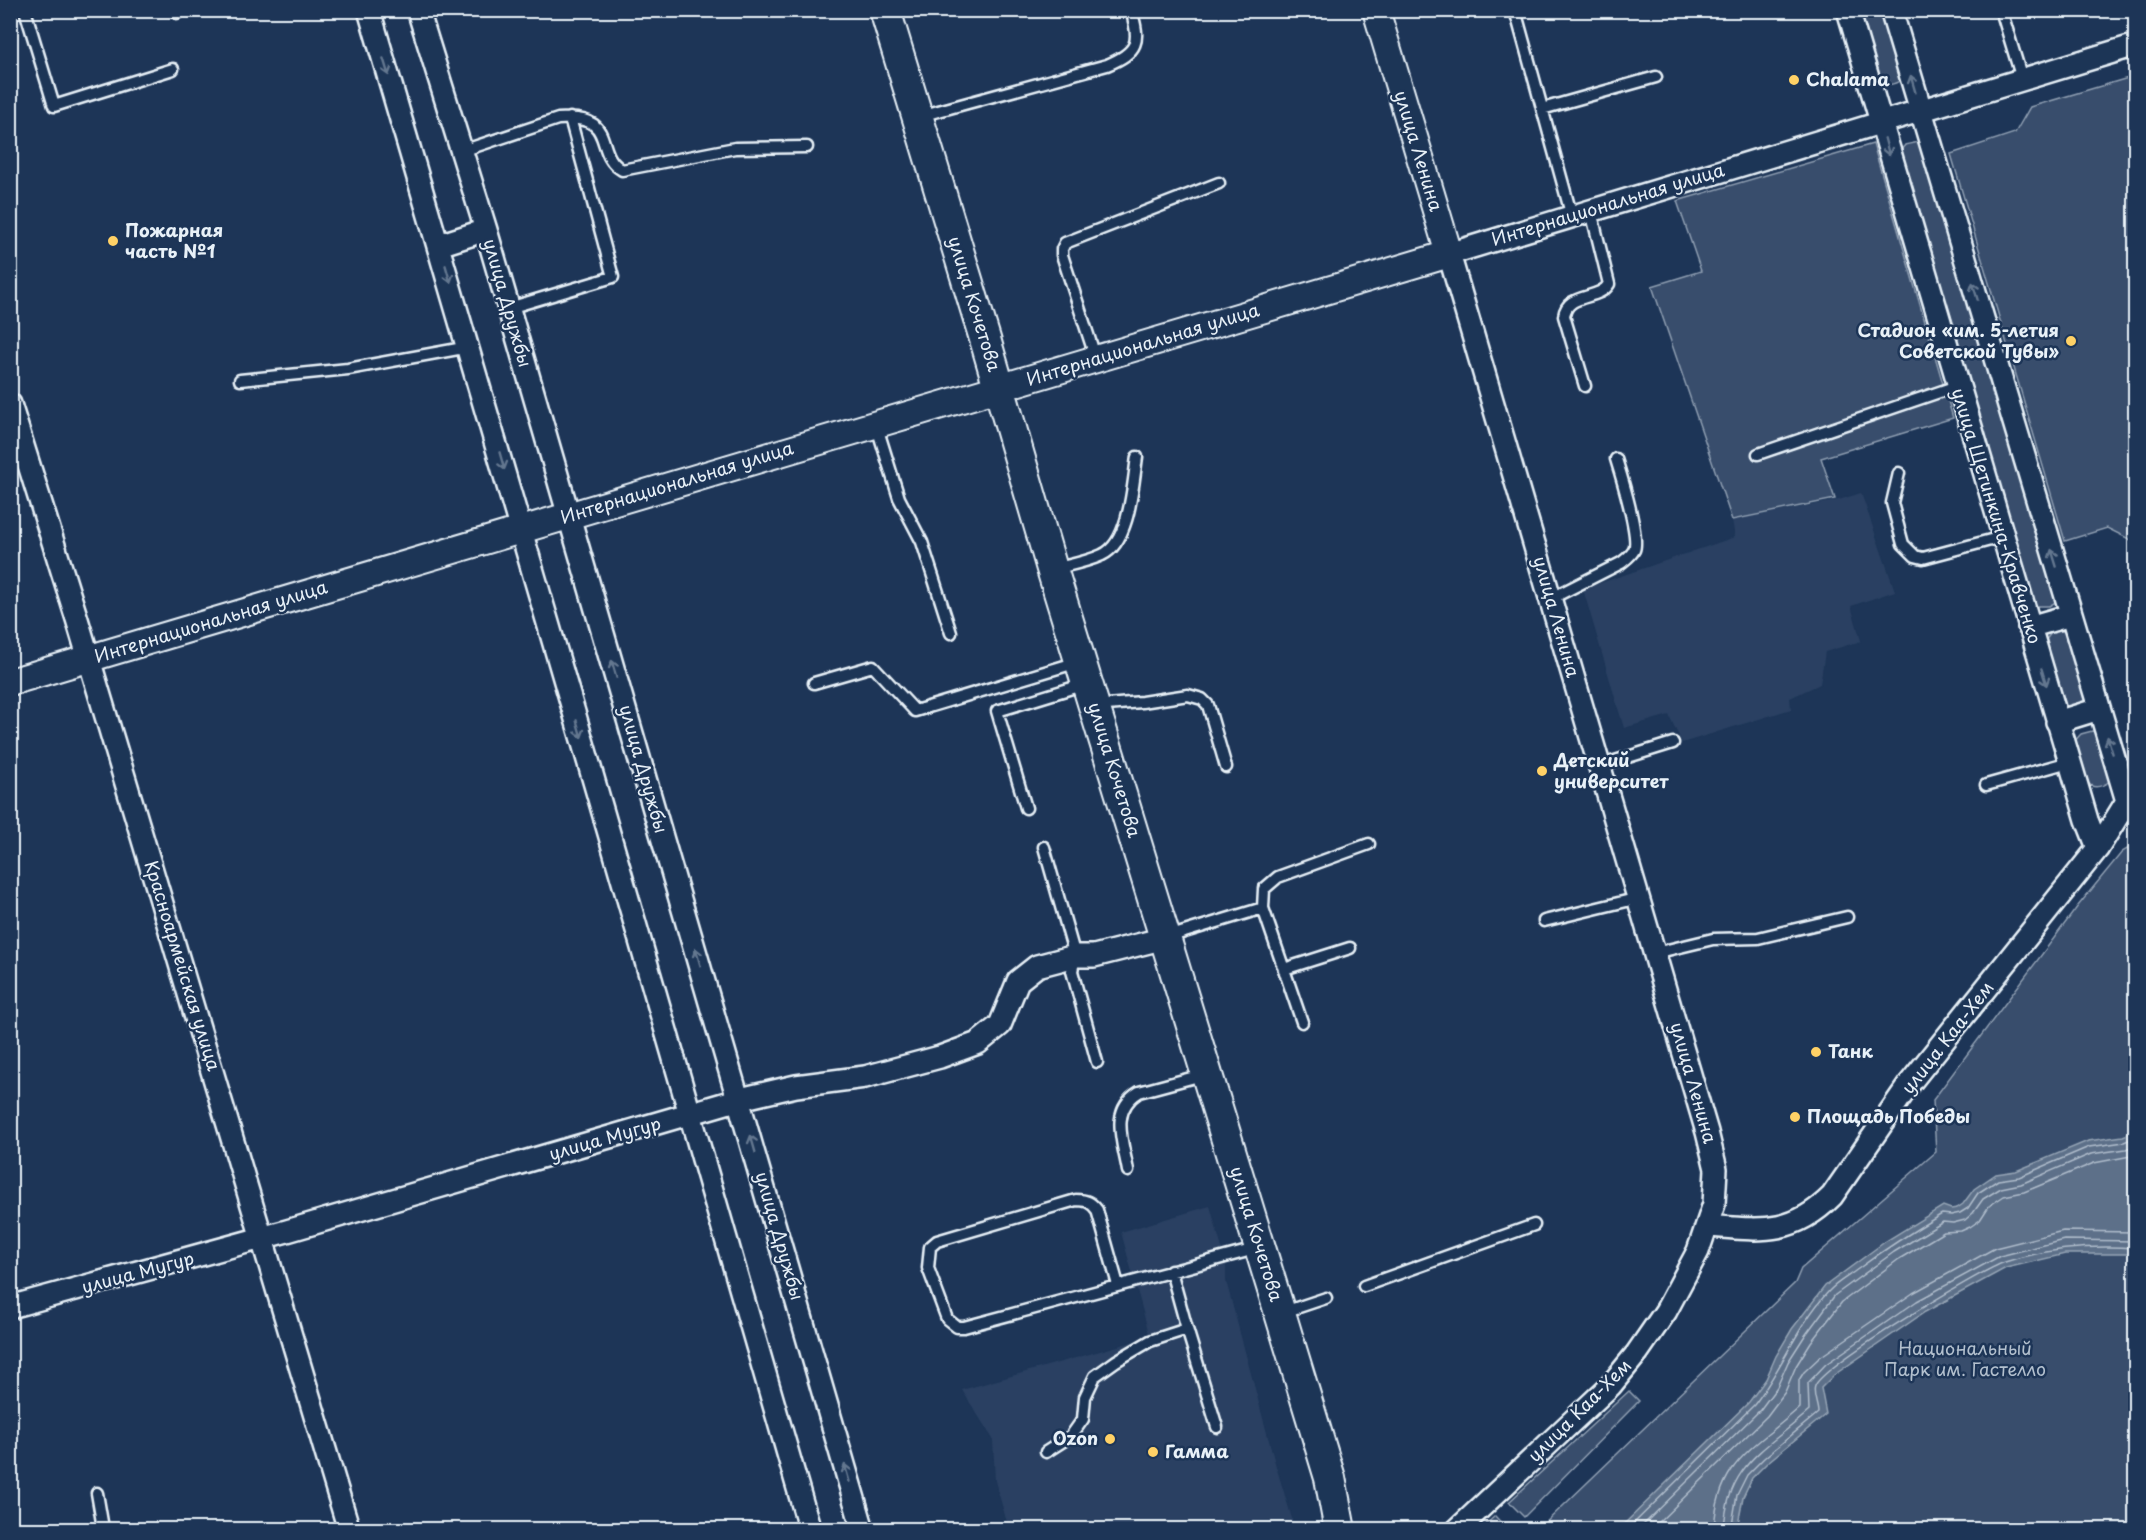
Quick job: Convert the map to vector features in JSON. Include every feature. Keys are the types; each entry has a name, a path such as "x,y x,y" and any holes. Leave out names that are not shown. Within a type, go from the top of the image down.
{"main road":[{"name":"улица Кочетова","path":"885,10 1052,569 1330,1478 1340,1530"}],"street":[{"path":"369,10 522,529 688,1114 810,1530"},
{"name":"улица Дружбы","path":"418,10 509,308 863,1530"},
{"name":"улица Ленина","path":"1376,10 1712,1150 1716,1168 1716,1187 1708,1226"},
{"name":"улица Щетинкина-Кравченко","path":"1848,10 2086,820 2098,848"},
{"path":"1891,10 2099,709 2131,802"},
{"name":"Интернациональная улица","path":"10,681 876,423 1096,360 2136,45"},
{"path":"439,245 486,230"},
{"name":"Красноармейская улица","path":"10,404 264,1238 349,1530"},
{"path":"2029,627 2071,615"},
{"path":"2057,722 2099,709"},
{"name":"улица Каа-Хем","path":"1457,1530 1611,1385 1666,1311 1689,1270 1708,1226 1758,1230 1774,1228 1801,1220 1818,1210 1832,1196 1910,1083 2098,848 2131,802"},
{"name":"улица Мугур","path":"10,1307 264,1238 740,1099 796,1086 865,1077 940,1057 978,1044 1000,1025 1018,981 1037,966 1075,956 1094,956 1165,938"}],"lane":[{"path":"25,10 54,106 173,69"},
{"path":"917,117 1107,65 1124,58 1134,47 1137,38 1137,28 1131,10"},
{"path":"1515,10 1542,109 1610,284 1603,291 1571,302 1564,316 1585,386"},
{"path":"2001,10 2022,79"},
{"path":"1542,109 1656,77"},
{"path":"462,151 558,119 570,118 591,123 601,133 613,162 622,170 735,148 807,147"},
{"path":"509,308 613,277 570,118"},
{"path":"1096,360 1062,255 1065,243 1219,183"},
{"path":"240,380 348,369 469,347"},
{"path":"1758,454 1957,386"},
{"path":"876,423 899,498 922,542 951,633"},
{"path":"1052,569 1104,554 1118,539 1129,512 1137,457"},
{"path":"1550,599 1621,563 1635,549 1635,535 1616,459"},
{"path":"1899,473 1892,503 1903,544 1915,556 1923,558 2002,537"},
{"path":"814,683 873,666 915,711 1088,683 1142,702 1188,695 1202,699 1208,705 1226,767"},
{"path":"1026,808 997,711 1088,683"},
{"path":"1599,766 1673,743"},
{"path":"1986,784 2069,762"},
{"path":"1302,1022 1263,908 1264,889 1278,877 1369,844"},
{"path":"1044,847 1075,956 1072,971 1097,1062"},
{"path":"1544,921 1639,897"},
{"path":"1165,938 1263,908"},
{"path":"1655,953 1713,939 1758,938 1847,917"},
{"path":"1284,969 1350,948"},
{"path":"1128,1171 1119,1118 1130,1098 1139,1092 1206,1074"},
{"path":"1118,1285 1097,1210 1086,1200 1076,1200 936,1241 930,1247 928,1268 947,1319 957,1327 964,1327 1260,1247"},
{"path":"1364,1286 1534,1225"},
{"path":"1171,1271 1217,1427"},
{"path":"1280,1313 1326,1298"},
{"path":"1046,1452 1071,1437 1083,1419 1085,1397 1095,1376 1150,1341 1187,1329"},
{"path":"97,1493 103,1528 98,1530"}],"shaded area":[{"path":"1861,493 1895,591 1851,606 1861,641 1825,652 1820,684 1790,698 1791,709 1682,743 1669,715 1624,728 1583,589 1735,537 1732,520 1839,500"},
{"path":"1210,1206 1226,1263 1226,1281 1294,1529 1009,1529 995,1481 993,1439 962,1390 1150,1337 1121,1232"}],"green space":[{"path":"1852,11 1888,11 1905,76 1899,81 1888,85 1876,84"},
{"name":"Стадион «им. 5-летия Советской Тувы»","path":"2135,76 2135,542 2107,528 2065,541 1951,154 2015,133 2030,107"},
{"path":"1919,142 1924,144 2061,599 2049,606 2032,606 1897,155 1905,145"},
{"path":"1873,144 1953,418 1821,458 1835,499 1732,520 1652,286 1701,271 1677,201"},
{"path":"2066,632 2088,697 2076,707 2068,707 2061,703 2045,641 2051,633"},
{"path":"2092,731 2097,733 2110,781 2099,787 2094,787 2087,782 2075,749 2078,737"},
{"name":"Национальный Парк им. Гастелло","path":"2135,842 2135,1529 1538,1530 1795,1283 1801,1269 1936,1152 1933,1100 2078,906 2122,852"},
{"path":"1629,1391 1639,1401 1524,1517 1509,1502"},
{"path":"1495,1516 1507,1529 1481,1529"}],"water":[{"path":"2135,1131 2135,1254 2065,1254 2006,1268 1925,1312 1834,1375 1821,1388 1826,1414 1752,1478 1743,1497 1737,1529 1619,1529 1749,1402 1766,1379 1792,1329 1825,1286 1886,1241 1943,1206 1951,1209 1957,1208 1963,1204 1974,1189 1996,1174 2016,1171 2088,1141 2123,1136"}],"place":[{"name":"Chalama","path":"1794,80"},
{"name":"Пожарная часть №1","path":"113,241"},
{"name":"Стадион «им. 5-летия Советской Тувы»","path":"2071,341"},
{"name":"Детский университет","path":"1542,771"},
{"name":"Танк","path":"1816,1052"},
{"name":"Площадь Победы","path":"1795,1117"},
{"name":"Ozon","path":"1110,1439"},
{"name":"Гамма","path":"1153,1452"}]}
